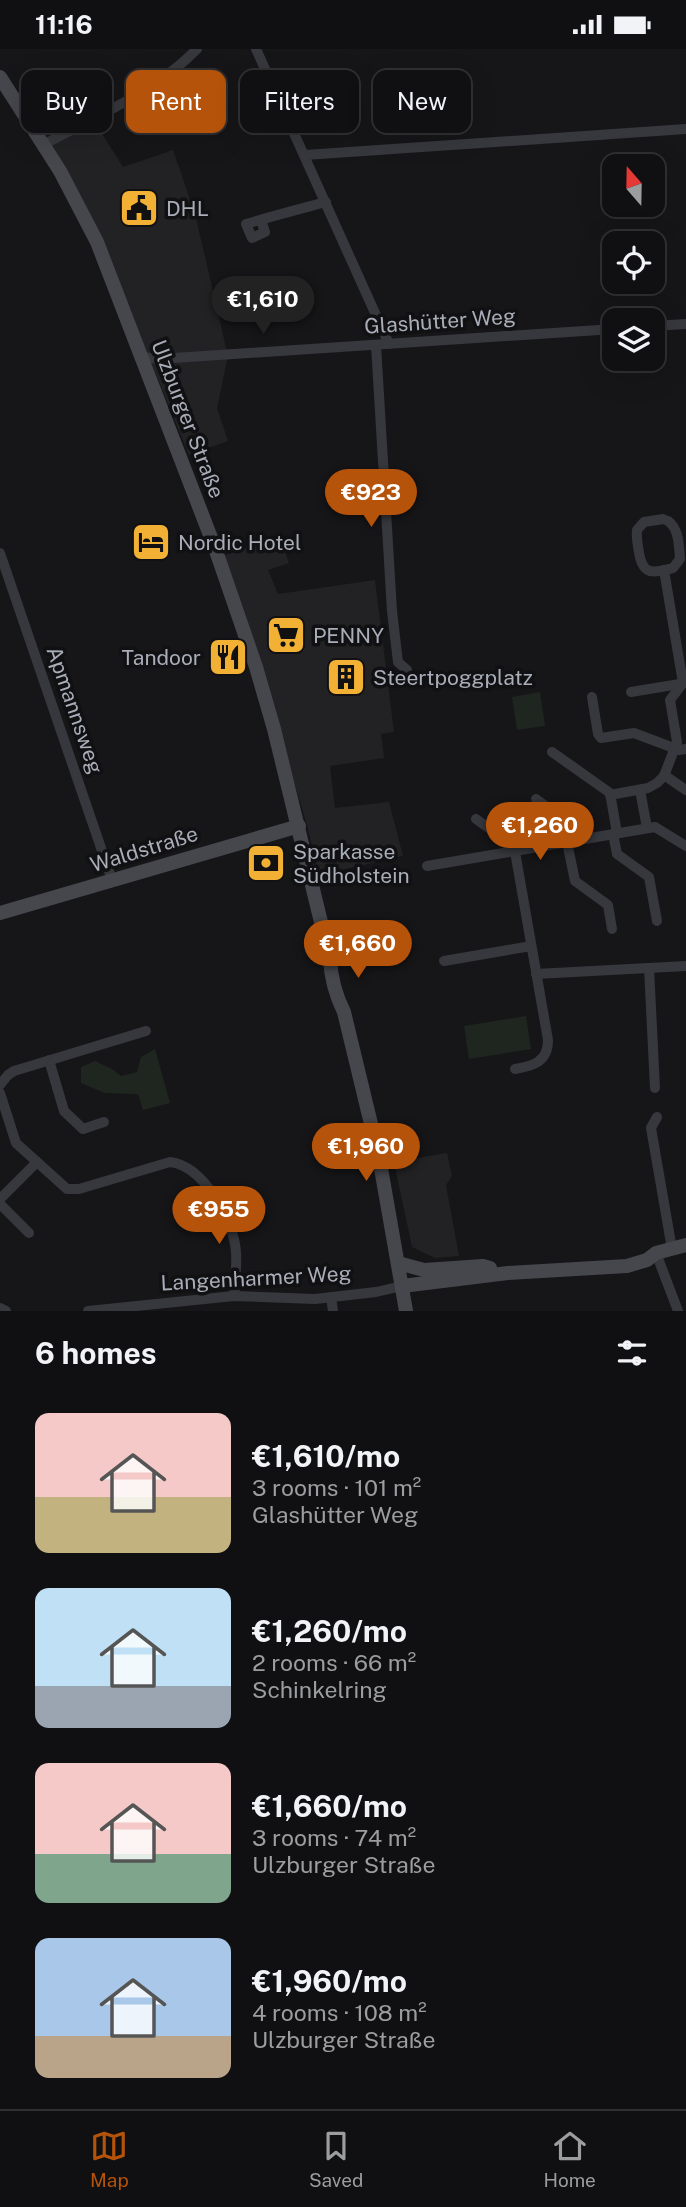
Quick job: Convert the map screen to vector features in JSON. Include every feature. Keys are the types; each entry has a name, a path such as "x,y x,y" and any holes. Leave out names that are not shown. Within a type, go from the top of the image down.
{"main road":[{"name":"Ulzburger Straße","path":"0,78 80,207 97,242 242,625 274,729 330,959 339,975 344,993 344,1012 379,1157 406,1311"},
{"name":"Waldstraße","path":"0,913 299,826"},
{"name":"Langenharmer Weg","path":"402,1286 508,1273 626,1266 647,1260 656,1253 679,1247"},
{"name":"Langenharmer Weg","path":"398,1263 424,1270 483,1266 508,1273"}],"street":[{"path":"43,145 152,87 179,67 197,49"},
{"path":"256,49 389,344"},
{"path":"305,155 686,129"},
{"path":"261,220 326,202"},
{"path":"665,325 686,324"},
{"name":"Glashütter Weg","path":"142,357 159,359 602,330"},
{"path":"376,345 391,611 398,662 407,670"},
{"path":"666,519 675,527 679,561 674,568 664,570 650,571 644,568 641,562 636,533 644,522 666,519"},
{"name":"Apmannsweg","path":"0,553 112,880"},
{"path":"664,570 684,683 670,702 680,749"},
{"path":"631,692 684,683"},
{"path":"592,697 600,738 634,733 680,749"},
{"path":"552,752 610,795 656,785 680,749"},
{"path":"664,775 686,790"},
{"path":"640,790 647,828"},
{"path":"610,795 617,853 649,877 657,921"},
{"path":"536,799 558,815 575,881 607,904 612,929"},
{"path":"476,819 514,846 548,1047 538,1063 515,1069"},
{"path":"428,866 658,827 686,846"},
{"path":"444,961 531,946"},
{"path":"536,974 686,966"},
{"path":"649,968 655,1088"},
{"path":"0,1085 12,1071 146,1031"},
{"path":"49,1060 64,1111 83,1129 104,1122"},
{"path":"0,1093 13,1138 62,1186 74,1190 170,1163 179,1164 196,1173 226,1217 236,1248 234,1296"},
{"name":"Langenharmer Weg","path":"657,1117 651,1128 679,1247"},
{"path":"29,1233 0,1202 37,1162"},
{"path":"656,1253 678,1311"},
{"name":"Langenharmer Weg","path":"88,1311 234,1296 315,1299 402,1286"},
{"path":"331,1297 333,1311"}],"shaded area":[{"path":"73,133 102,133 123,167 173,150 195,214 228,356 217,408 228,441 189,455 146,350 48,147"},
{"path":"279,536 289,563 268,570 278,594 375,580 394,732 381,734 384,758 330,766 335,808 389,802 403,856 319,875 280,736 217,558"},
{"path":"540,692 545,726 517,730 512,697"},
{"path":"526,1016 531,1049 469,1059 464,1026"},
{"path":"155,1049 170,1103 143,1110 138,1094 105,1093 81,1083 81,1067 95,1061 121,1076 137,1072 141,1057"},
{"path":"447,1153 452,1176 446,1185 459,1256 435,1258 412,1247 394,1162"}],"place":[{"name":"DHL","path":"139,208"},
{"name":"Nordic Hotel","path":"151,542"},
{"name":"PENNY","path":"286,635"},
{"name":"Tandoor","path":"228,657"},
{"name":"Steertpoggplatz","path":"346,677"},
{"name":"Sparkasse Südholstein","path":"266,863"}]}
